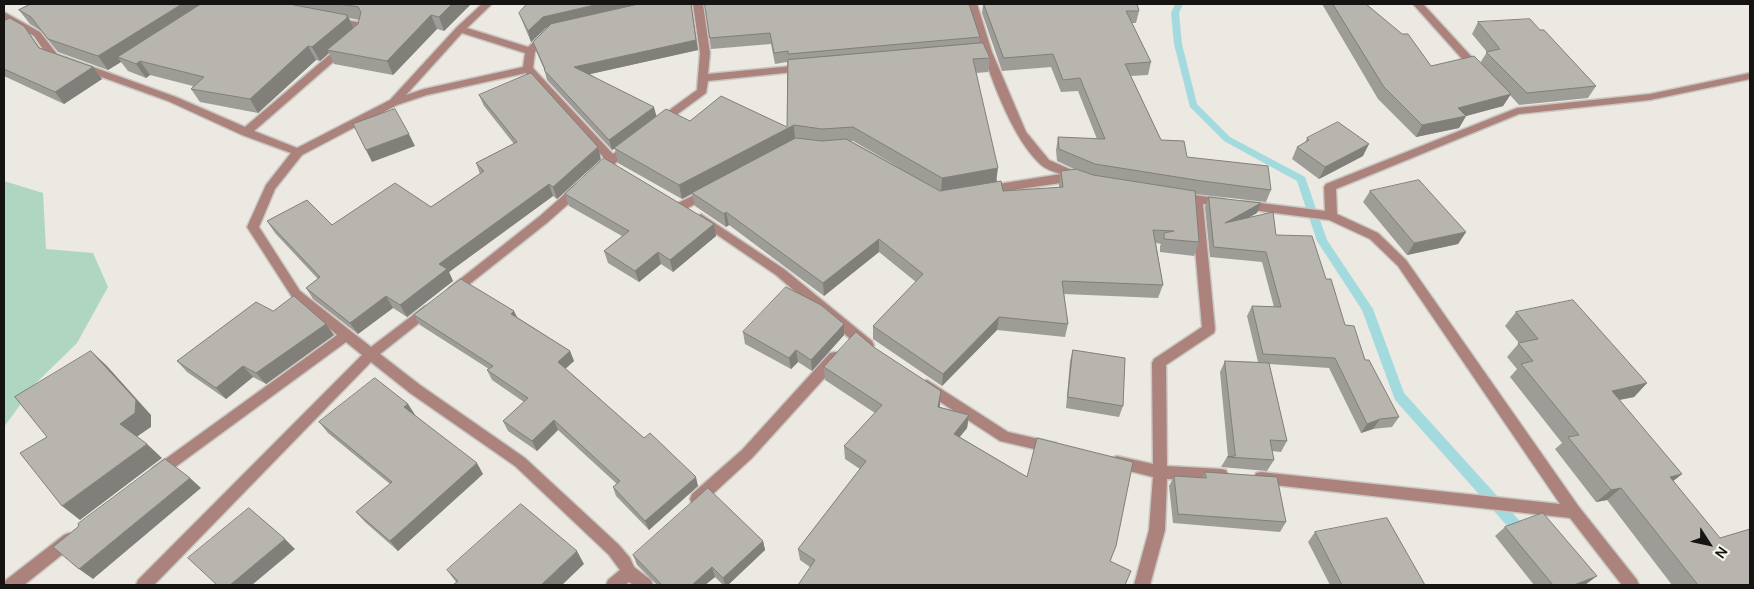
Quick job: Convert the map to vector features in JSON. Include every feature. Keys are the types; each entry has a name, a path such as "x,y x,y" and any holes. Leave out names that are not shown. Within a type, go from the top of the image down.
{"street":[{"path":"393,104 460,29 487,4"},
{"path":"144,585 370,355 544,219 609,161 702,91 705,52 698,4"},
{"path":"972,4 982,52 1021,133 1045,163 1090,183"},
{"path":"1418,4 1484,76"},
{"path":"4,16 37,34 53,56 115,73 246,132 298,152"},
{"path":"246,132 360,34 361,25 325,18"},
{"path":"460,29 530,51"},
{"path":"560,29 550,31 530,51 528,69 609,161 623,173"},
{"path":"702,78 811,67"},
{"path":"528,69 424,92 393,104 298,152 270,188 253,227 296,294 370,355 520,462 629,564 645,585"},
{"path":"1330,216 1330,187 1514,107 1650,97 1750,76"},
{"path":"978,192 1075,176"},
{"path":"717,187 678,203 780,272 874,351"},
{"path":"1168,196 1330,216 1374,236 1402,263 1574,512 1631,585"},
{"path":"1142,585 1156,530 1160,472 1159,363 1209,329 1197,200"},
{"path":"150,477 346,335"},
{"path":"690,505 747,454 855,335"},
{"path":"914,378 1006,436 1063,450"},
{"path":"1102,459 1160,472 1238,476 1574,512"},
{"path":"12,585 80,530"},
{"path":"614,585 629,564"}],"green space":[{"path":"4,181 43,193 46,249 93,253 108,287 77,343 36,383 4,427"}],"building":[{"path":"31,4 182,4 98,56 48,39 31,17 19,10"},
{"path":"201,4 289,4 347,15 347,18 312,47 308,46 250,99 191,89 204,77 140,61 136,64 118,57"},
{"path":"338,4 452,4 439,17 431,15 387,61 327,50 358,24 361,12 358,7"},
{"path":"527,4 599,4 543,17 528,31 519,13"},
{"path":"639,4 691,4 696,40 574,67 654,107 609,140 544,70 533,42 551,24"},
{"path":"705,4 969,4 980,37 788,54 788,51 774,53 770,33 710,38"},
{"path":"984,4 1137,4 1139,11 1126,11 1151,62 1125,64 1161,140 1184,141 1187,157 1268,166 1271,190 1095,164 1059,149 1058,137 1105,139 1080,78 1063,80 1053,54 1004,58"},
{"path":"1333,4 1366,4 1402,34 1408,34 1431,66 1474,56 1511,94 1458,108 1466,116 1422,125 1384,87"},
{"path":"10,18 24,26 39,48 93,67 55,92 4,69 4,21"},
{"path":"1530,19 1540,30 1544,30 1596,86 1527,93 1486,52 1500,49 1478,22"},
{"path":"983,43 990,58 973,59 998,168 942,178 853,127 822,129 794,125 679,185 614,148 666,109 690,121 721,96 787,127 788,60"},
{"path":"531,73 598,147 553,187 549,184 439,264 447,269 400,305 386,296 350,323 306,288 320,277 267,221 307,200 332,225 395,183 431,207 484,171 476,163 517,142 479,95"},
{"path":"395,109 409,134 366,150 353,124"},
{"path":"1338,122 1369,144 1325,167 1297,147 1309,140 1307,138"},
{"path":"796,138 822,141 846,139 940,191 1001,181 1003,191 1063,187 1061,171 1076,169 1093,175 1195,191 1199,242 1164,239 1164,233 1174,231 1153,230 1163,285 1062,281 1068,324 999,317 943,374 873,326 923,274 879,239 823,283 726,212 724,214 692,193"},
{"path":"604,158 714,224 670,260 658,252 635,271 604,251 629,231 565,194"},
{"path":"1419,180 1466,232 1414,243 1370,191"},
{"path":"1209,197 1261,203 1225,223 1273,212 1276,235 1312,236 1326,279 1331,279 1345,325 1354,326 1365,360 1369,360 1399,417 1380,419 1367,424 1335,358 1263,354 1252,306 1281,307 1266,252 1214,247"},
{"path":"461,279 514,311 511,314 570,351 558,362 644,438 650,433 696,477 645,521 613,487 620,481 554,420 532,441 503,421 528,398 487,370 493,366 414,315"},
{"path":"786,287 821,305 844,324 811,360 796,350 789,358 743,332"},
{"path":"294,296 326,324 256,373 243,366 216,388 177,361 256,302 273,311"},
{"path":"1573,300 1647,383 1612,391 1682,474 1670,477 1720,538 1750,529 1750,585 1698,585 1621,488 1611,490 1568,437 1579,435 1521,364 1533,361 1518,343 1538,339 1516,312"},
{"path":"856,332 875,348 941,391 938,407 969,415 954,434 1027,477 1037,438 1133,462 1116,546 1110,561 1131,571 1125,585 798,585 815,560 798,549 866,461 844,446 882,405 824,367"},
{"path":"1073,350 1125,358 1123,406 1068,397"},
{"path":"91,351 136,400 135,413 120,424 147,444 62,506 20,453 47,437 15,397"},
{"path":"1225,361 1269,363 1287,441 1270,440 1274,460 1227,457 1235,456"},
{"path":"375,378 408,404 404,407 477,463 390,541 356,512 392,482 319,422"},
{"path":"165,459 190,478 79,569 53,547 79,526 78,524"},
{"path":"1205,472 1277,477 1286,522 1178,514 1174,476 1206,478"},
{"path":"708,488 763,541 723,578 712,567 692,585 662,585 633,555"},
{"path":"521,504 577,551 541,585 453,585 458,581 447,570"},
{"path":"249,508 285,539 230,585 217,585 188,558"},
{"path":"1543,513 1597,576 1574,585 1553,585 1505,527"},
{"path":"1387,518 1425,585 1342,585 1315,532"}],"waterway":[{"path":"1179,4 1175,13 1178,44 1193,105 1227,139 1301,179 1322,241 1367,309 1399,396 1523,534"}]}
